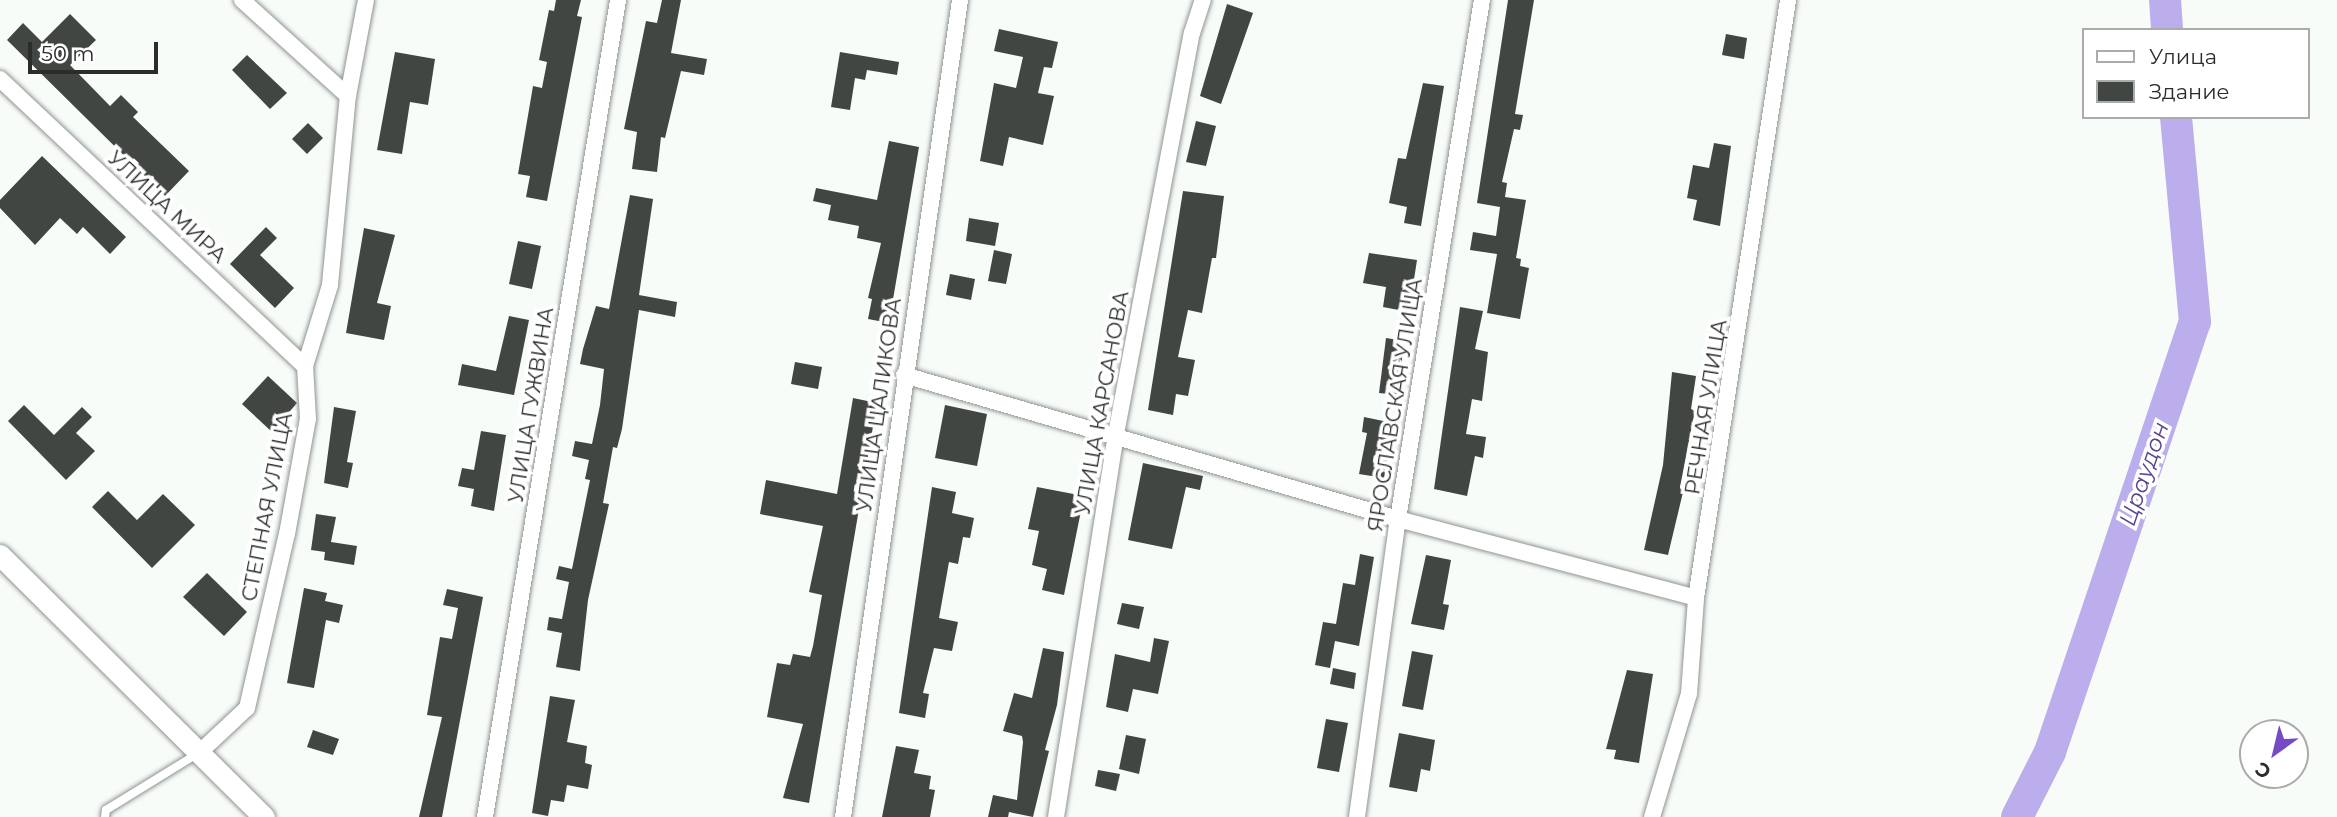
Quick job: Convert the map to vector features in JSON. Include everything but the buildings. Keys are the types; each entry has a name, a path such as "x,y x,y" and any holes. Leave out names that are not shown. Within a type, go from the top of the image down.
{"street":[{"path":"242,0 348,96"},
{"name":"СТЕПНАЯ УЛИЦА","path":"200,752 247,708 309,419 305,366 330,285 348,96 366,0"},
{"name":"УЛИЦА ГУЖВИНА","path":"485,817 618,0"},
{"name":"УЛИЦА ЦАЛИКОВА","path":"843,817 904,375 960,0"},
{"name":"УЛИЦА КАРСАНОВА","path":"1056,817 1116,434 1192,33 1203,0"},
{"name":"ЯРОСЛАВСКАЯ УЛИЦА","path":"1357,817 1398,519 1482,0"},
{"name":"РЕЧНАЯ УЛИЦА","path":"1652,817 1689,694 1696,598 1788,0"},
{"name":"УЛИЦА МИРА","path":"0,79 305,366"},
{"path":"904,375 1116,434 1398,519 1696,598"},
{"path":"0,555 264,817"}],"lane":[{"path":"105,817 106,810 200,752"}],"waterway":[{"name":"Цраудон","path":"2165,0 2167,28"},
{"name":"Цраудон","path":"2017,817 2050,752 2195,322 2176,119"}]}
